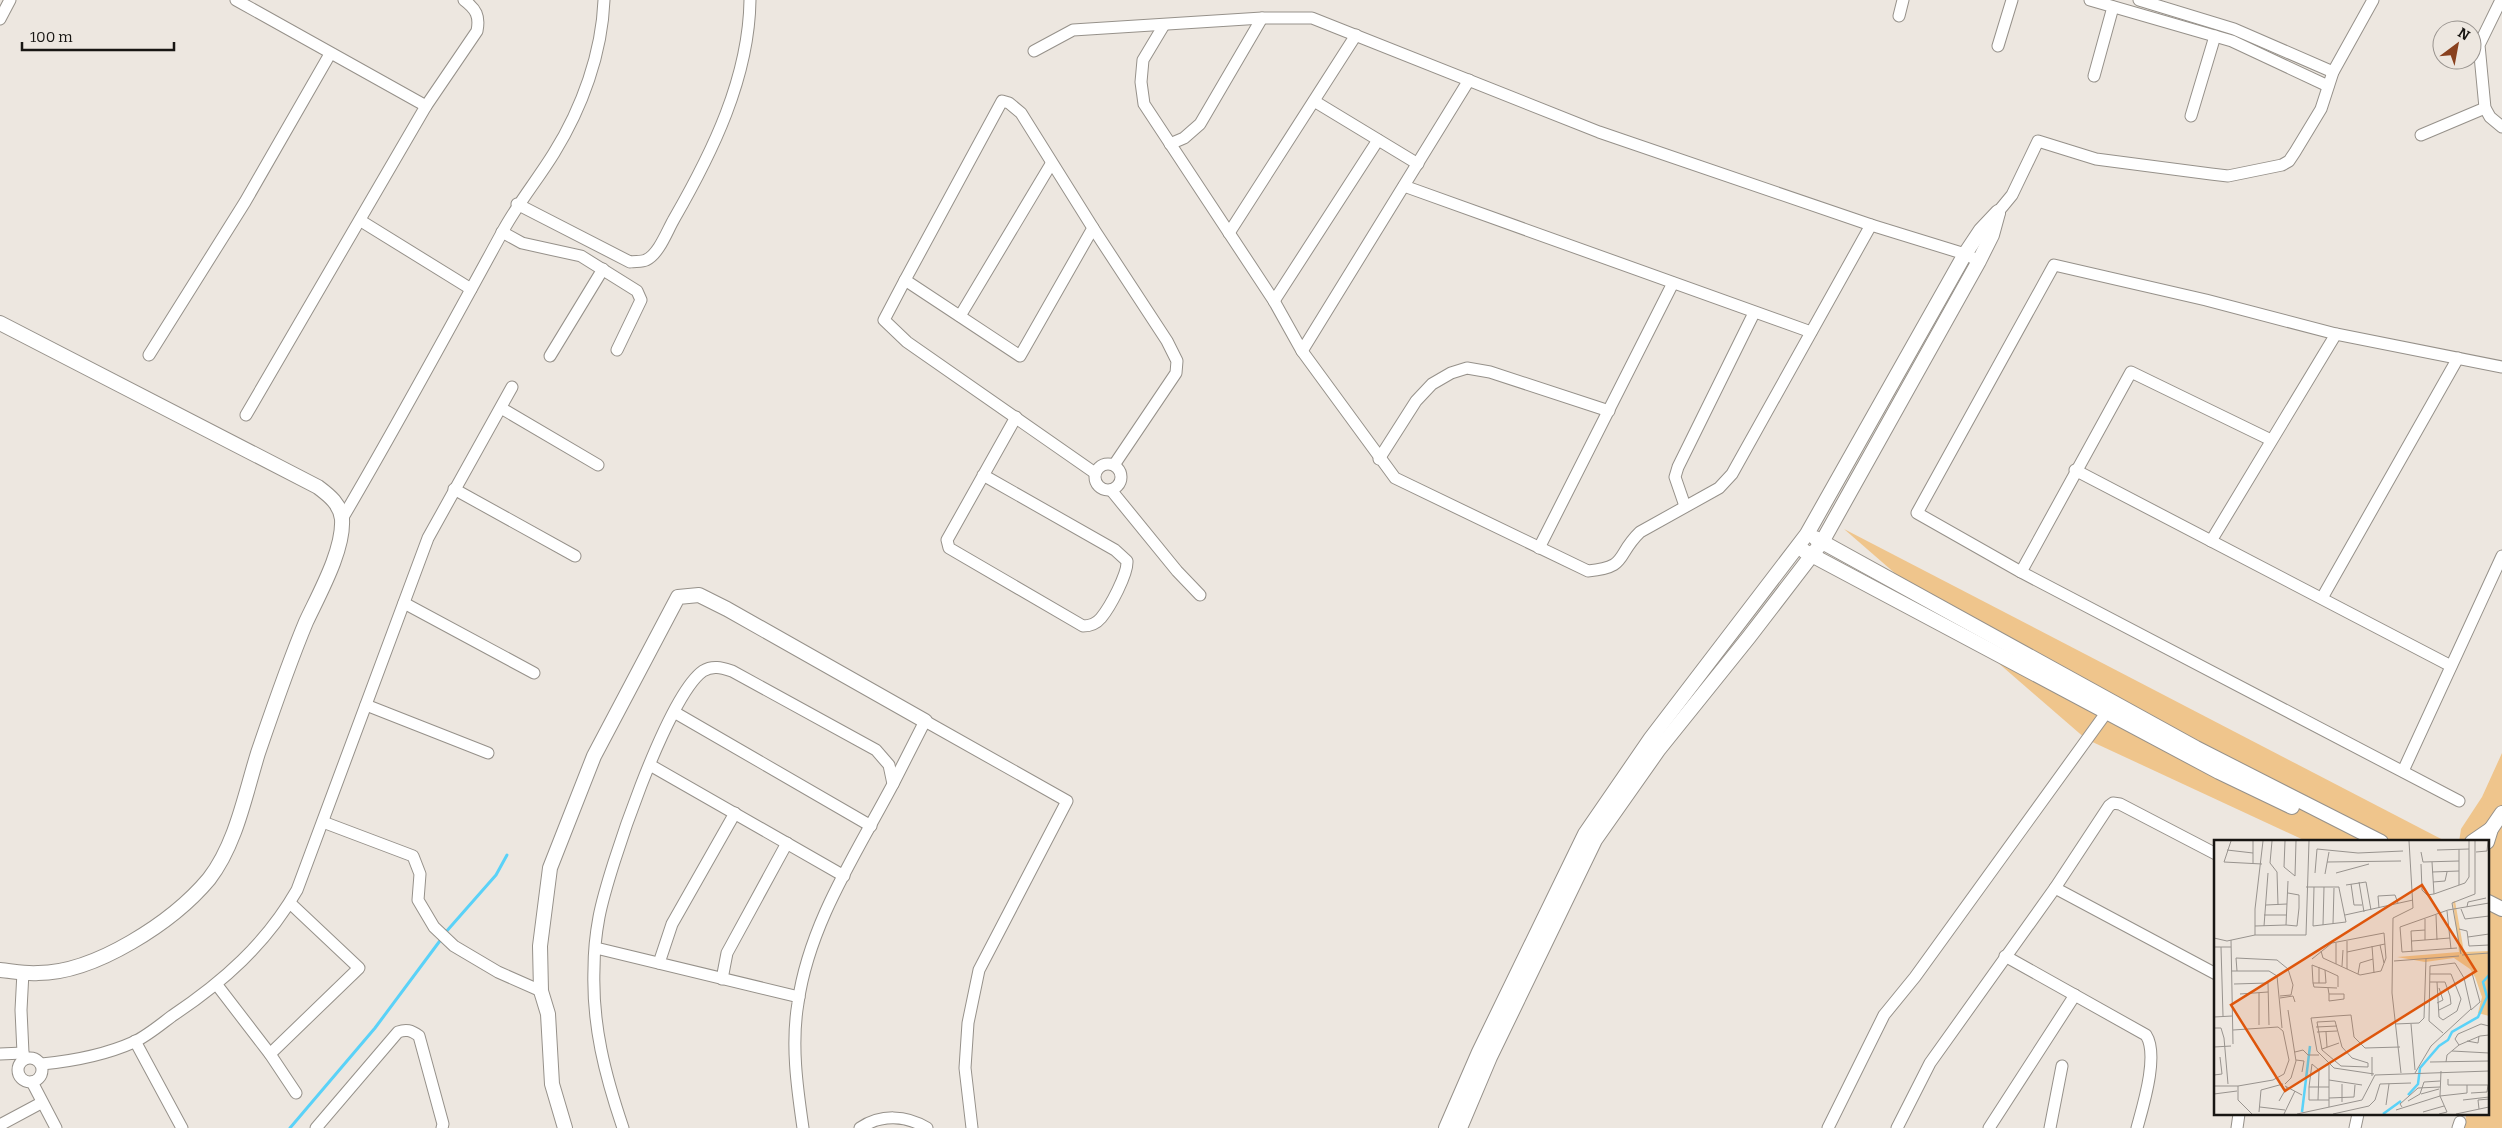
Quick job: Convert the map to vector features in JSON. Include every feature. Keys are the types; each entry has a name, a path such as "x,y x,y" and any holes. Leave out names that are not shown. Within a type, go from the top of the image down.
{"street":[{"path":"0,18 10,0"},
{"path":"236,0 426,106"},
{"path":"246,415 361,221 426,106 477,31 480,20 474,8 464,0"},
{"path":"0,970 38,974 67,970 114,952 167,918 208,880 222,860 298,641 334,558 342,519 518,204 554,152 575,112 596,57 604,0"},
{"path":"518,204 630,262 646,260 658,247 695,182 719,134 739,70 746,38 750,0"},
{"path":"1899,16 1903,0"},
{"path":"1998,46 2012,0"},
{"path":"2090,0 2172,22 2232,41 2328,86"},
{"path":"2139,0 2178,5 2333,72"},
{"path":"1446,1128 1479,1052 1585,834 1651,738 1807,534 1966,254 1981,230 2012,195 2038,141 2096,159 2228,176 2282,165 2289,161 2321,109 2333,72 2373,0"},
{"path":"2501,0 2479,45 2485,108 2490,117 2502,127"},
{"path":"2172,22 2178,5"},
{"path":"2094,76 2113,7"},
{"path":"1170,144 1184,138 1200,124 1262,18"},
{"path":"1034,51 1073,30 1262,18 1312,18 1599,132 1870,225 1966,254 1979,261"},
{"path":"1164,25 1143,60 1141,82 1144,104 1274,301 1302,351 1379,459 1394,478 1588,572 1607,570 1619,562 1629,543 1640,532 1719,488 1732,474 1870,225"},
{"path":"1229,233 1356,35"},
{"path":"2191,116 2215,36"},
{"path":"149,355 245,202 330,54"},
{"path":"1302,351 1469,80"},
{"path":"1114,465 1176,373 1177,361 1167,340 1051,164 1021,113 1009,103 1002,101 884,320 907,342 1096,473 1098,486 1111,490 1177,571 1200,595"},
{"path":"1314,101 1418,164"},
{"path":"2421,135 2485,108"},
{"path":"1274,301 1378,140"},
{"path":"960,316 1051,164"},
{"path":"1404,186 1811,332"},
{"path":"1460,1128 1490,1057 1595,840 1659,749 1822,542 1979,261 1992,235 1998,212"},
{"path":"361,221 471,290"},
{"path":"906,280 1020,356 1094,228"},
{"path":"502,232 522,243 581,256 640,295 641,300 617,350"},
{"path":"2459,801 2021,572 1917,513 2054,266 2206,300 2336,334 2502,367"},
{"path":"550,356 603,269"},
{"path":"1539,548 1673,283"},
{"path":"1685,506 1675,477 1678,467 1754,313"},
{"path":"0,323 318,487 330,496 338,506 342,519"},
{"path":"2211,541 2270,440 2336,334"},
{"path":"2322,598 2458,358"},
{"path":"1379,459 1416,401 1432,384 1450,373 1467,368 1490,372 1609,411"},
{"path":"2021,572 2075,470 2131,372 2270,440"},
{"path":"42,1064 94,1056 135,1041 217,985 258,946 280,919 297,890 428,538 512,387"},
{"path":"501,408 598,465"},
{"path":"983,475 1115,550 1127,561 1127,570 1100,619 1092,626 1083,626 948,548 947,540 983,475 1016,417"},
{"path":"1096,473 1105,464 1114,465 1122,476 1119,485 1111,490"},
{"path":"2075,470 2451,666"},
{"path":"454,489 575,556"},
{"path":"1807,534 2196,748 2377,840"},
{"path":"1797,548 2106,712 2356,840"},
{"path":"2403,772 2502,556"},
{"path":"566,1128 552,1084 548,1014 541,991 540,946 550,868 594,756 678,597 699,595 727,608 1067,801 979,970 968,1023 965,1068 972,1128"},
{"path":"404,603 534,673"},
{"path":"623,1128 598,1044 594,970 599,916 622,839 650,765 674,712 689,687 703,671 716,667 732,671 876,750 889,765 892,784"},
{"path":"366,705 488,753"},
{"path":"674,712 871,826"},
{"path":"1828,1128 1884,1015 1915,977 2106,712"},
{"path":"803,1128 795,1055 799,998 803,976 822,920 925,721"},
{"path":"650,765 844,876"},
{"path":"1897,1128 1930,1063 2055,888 2103,813 2113,803 2120,804 2214,853"},
{"path":"659,963 672,924 735,813"},
{"path":"2477,840 2489,835 2502,813"},
{"path":"323,822 414,856 420,874 418,900 443,935 454,946 498,972 541,991"},
{"path":"722,979 727,953 787,843"},
{"path":"2055,888 2214,973"},
{"path":"270,1054 359,968 290,903"},
{"path":"2490,903 2502,909"},
{"path":"596,948 799,998"},
{"path":"2005,956 2141,1032 2150,1040 2150,1060 2137,1128"},
{"path":"0,1054 23,1056 36,1058 42,1064 41,1077 32,1082 22,1079 18,1071 23,1056 21,1010 23,972"},
{"path":"217,985 270,1054 296,1093"},
{"path":"1989,1128 2075,995"},
{"path":"316,1128 398,1032 404,1029 419,1036 442,1128"},
{"path":"135,1041 182,1128"},
{"path":"2050,1128 2062,1066"},
{"path":"32,1082 41,1103 56,1128"},
{"path":"0,1125 41,1103"},
{"path":"860,1128 873,1121 892,1118 912,1120 927,1128"}],"shaded area":[{"path":"1844,529 2443,840 2304,840 2086,739"},
{"path":"2502,753 2502,1128 2465,1128 2466,1116 2490,1116 2490,840 2459,840 2461,829 2482,797"}],"waterway":[{"path":"445,933 496,875 507,855"},
{"path":"290,1128 375,1028 442,938"}]}
